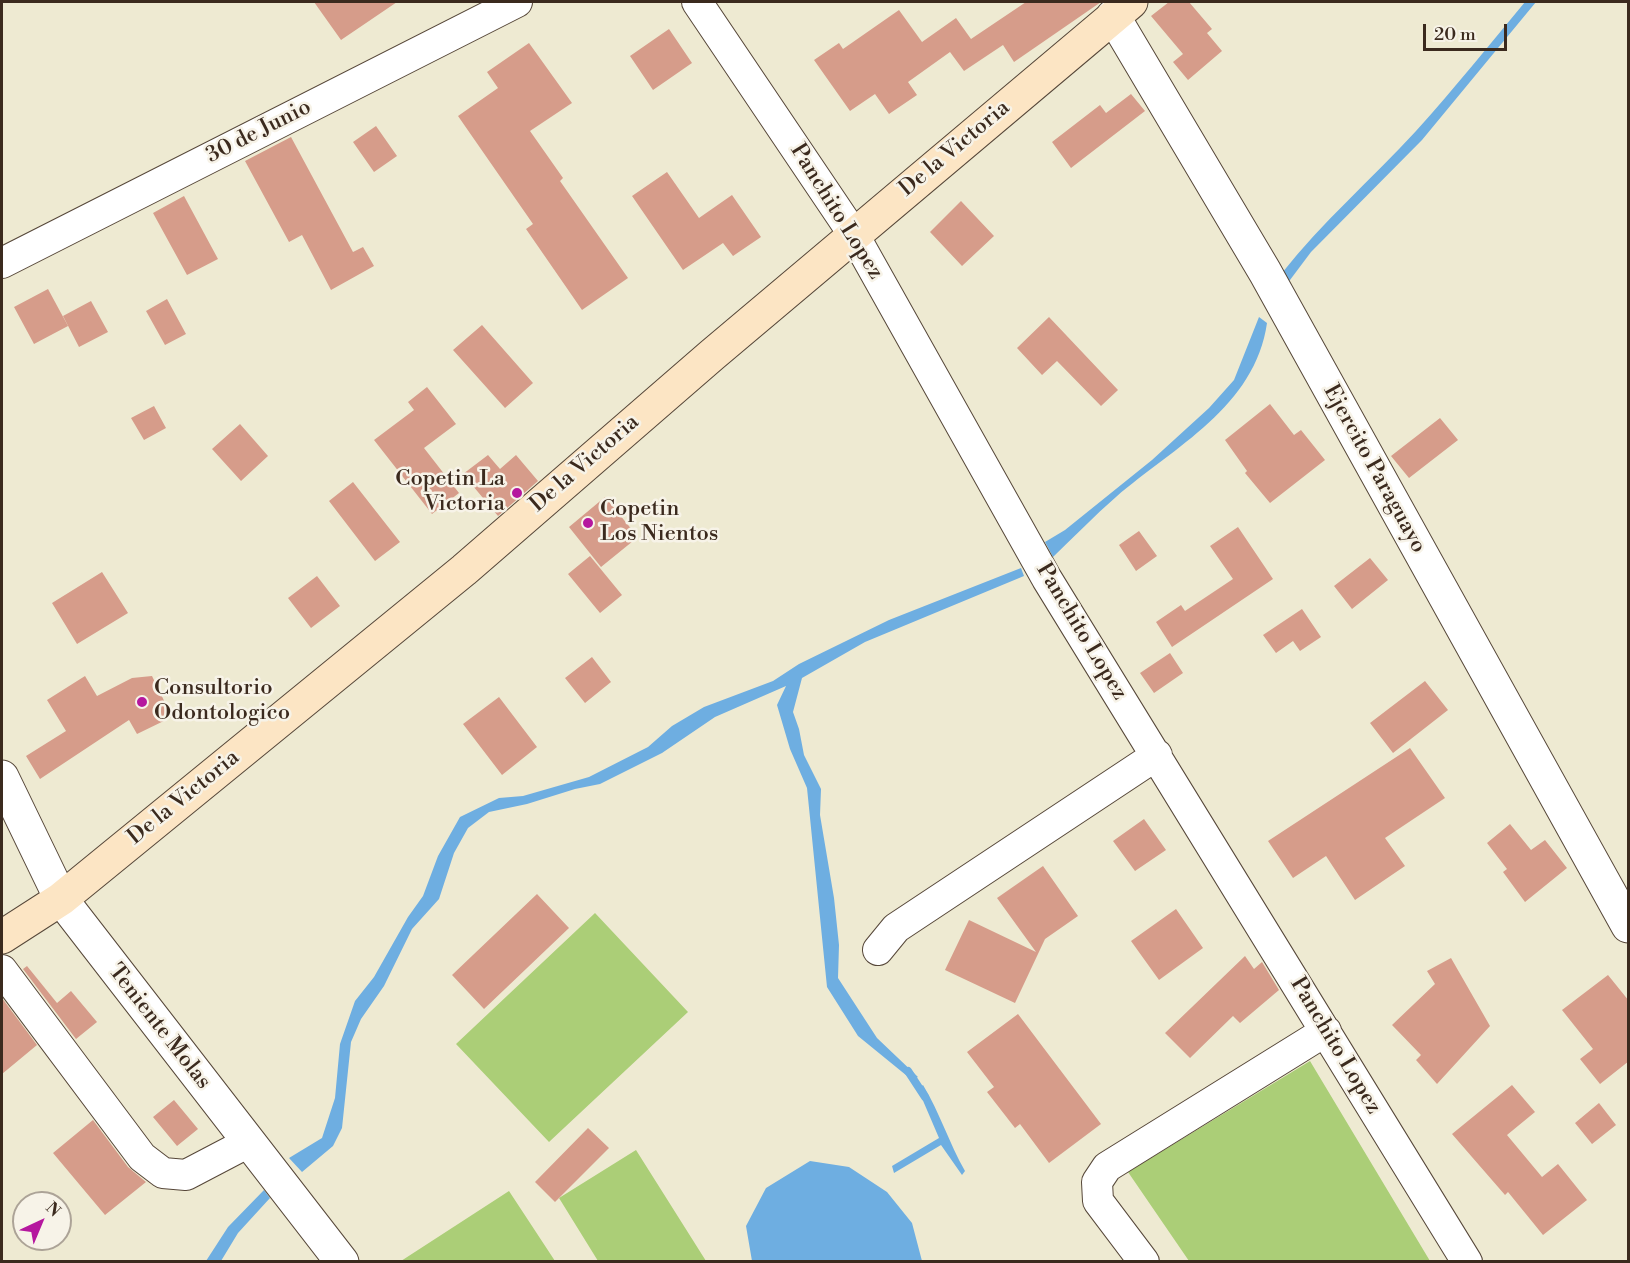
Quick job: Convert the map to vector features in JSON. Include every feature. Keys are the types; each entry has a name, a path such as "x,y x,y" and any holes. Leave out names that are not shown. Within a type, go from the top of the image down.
{"main road":[{"name":"De la Victoria","path":"2,937 61,899 464,570 1116,6"}],"street":[{"name":"30 de Junio","path":"2,263 517,2"},
{"name":"Panchito Lopez","path":"697,2 854,235 1047,579 1467,1262"},
{"name":"Ejercito Paraguayo","path":"1116,6 1629,926"},
{"path":"878,950 896,928 1157,755"},
{"name":"Teniente Molas","path":"2,777 61,899 342,1262"},
{"path":"2,970 142,1157 163,1173 186,1175 249,1142"},
{"path":"1144,1262 1098,1201 1097,1182 1107,1167 1326,1031"}],"green space":[{"path":"595,913 688,1012 549,1142 456,1044"},
{"path":"1310,1061 1430,1261 1189,1261 1128,1172"},
{"path":"636,1150 706,1261 598,1261 559,1198"},
{"path":"509,1191 555,1261 401,1261"}],"water":[{"path":"1525,2 1536,2 1422,140 1311,252 1287,284 1282,273 1297,254 1416,131"},
{"path":"1259,317 1267,323 1259,353 1246,379 1229,402 1209,423 1116,497 1053,557 1045,542 1065,530 1152,460 1209,408 1234,380"},
{"path":"1021,568 1024,576 865,642 802,678 793,712 804,755 821,789 820,815 834,898 839,945 838,978 877,1038 918,1077 912,1080 858,1036 827,987 807,788 790,749 777,705 786,686 715,717 662,753 600,784 489,812 468,828 454,853 439,899 412,929 384,986 361,1019 351,1042 342,1128 333,1146 302,1172 289,1158 322,1138 335,1098 340,1044 355,1001 374,977 408,917 423,896 438,856 460,817 499,798 523,796 589,777 648,747 672,726 704,707 773,681 799,664 889,620"},
{"path":"923,1085 965,1171 962,1175 941,1145 894,1173 892,1166 939,1138 918,1089"},
{"path":"810,1161 849,1167 887,1192 912,1223 922,1261 752,1261 746,1226 766,1188"},
{"path":"264,1190 270,1198 238,1233 221,1261 206,1261 228,1227"}],"building":[{"path":"314,2 397,2 341,40"},
{"path":"1026,2 1101,2 1014,62 1003,45 964,71 950,52 908,82 917,95 889,114 875,94 850,111 814,60 839,43 843,49 899,10 922,42 956,18 971,39"},
{"path":"1169,2 1189,2 1212,29 1207,33 1222,51 1188,80 1173,62 1183,54 1151,16"},
{"path":"669,29 692,63 653,90 630,56"},
{"path":"529,43 572,103 530,131 563,178 560,181 628,278 582,310 526,229 533,224 458,116 498,88 487,72"},
{"path":"1131,94 1145,111 1071,168 1052,142 1100,105 1106,113"},
{"path":"376,126 397,156 374,172 353,142"},
{"path":"291,137 353,252 363,247 374,266 331,290 302,235 289,242 245,161"},
{"path":"667,172 699,218 732,195 761,237 733,256 723,243 683,270 632,196"},
{"path":"184,196 218,259 187,275 153,213"},
{"path":"961,201 994,236 962,266 930,232"},
{"path":"48,289 68,326 34,344 14,307"},
{"path":"167,299 186,334 165,345 146,311"},
{"path":"91,301 108,332 79,347 63,316"},
{"path":"1049,317 1118,390 1101,406 1057,361 1042,375 1017,348"},
{"path":"482,325 533,383 505,408 453,350"},
{"path":"427,387 456,424 424,448 459,493 432,514 374,440 414,410 408,402"},
{"path":"1270,404 1294,435 1301,430 1325,460 1270,503 1245,473 1247,471 1225,440"},
{"path":"154,406 166,428 144,440 131,418"},
{"path":"1440,418 1458,440 1409,478 1391,456"},
{"path":"240,424 268,456 241,481 212,449"},
{"path":"488,455 500,469 516,455 538,481 498,516 463,474"},
{"path":"353,482 400,542 375,561 329,501"},
{"path":"605,497 638,537 601,567 569,527"},
{"path":"1238,527 1273,579 1172,647 1156,622 1181,605 1185,611 1233,579 1210,546"},
{"path":"1139,531 1157,556 1136,571 1119,545"},
{"path":"590,556 622,595 600,613 568,574"},
{"path":"1370,558 1388,580 1352,609 1334,586"},
{"path":"102,572 128,613 77,644 52,603"},
{"path":"317,576 340,606 311,628 288,598"},
{"path":"1302,609 1321,637 1300,651 1293,641 1276,653 1263,635"},
{"path":"1170,653 1183,673 1154,693 1140,673"},
{"path":"592,657 611,682 585,703 565,678"},
{"path":"85,676 97,696 132,678 152,676 172,717 137,734 129,720 40,779 26,756 66,731 47,700"},
{"path":"1425,681 1448,710 1393,753 1370,723"},
{"path":"499,697 537,747 502,775 463,724"},
{"path":"1410,748 1445,798 1385,838 1405,866 1355,900 1326,856 1293,878 1268,841"},
{"path":"1144,819 1166,850 1135,871 1113,841"},
{"path":"1510,824 1531,850 1545,840 1567,868 1525,902 1503,872 1507,869 1487,843"},
{"path":"1043,866 1078,916 1045,939 1015,1003 945,970 969,920 1036,952 997,898"},
{"path":"537,894 569,928 484,1009 452,975"},
{"path":"1176,909 1203,948 1159,980 1131,941"},
{"path":"1245,956 1254,969 1262,962 1279,990 1240,1023 1233,1016 1190,1058 1165,1033"},
{"path":"1451,958 1490,1026 1437,1084 1416,1060 1421,1055 1392,1025 1435,984 1427,971"},
{"path":"27,966 57,1003 71,991 97,1022 76,1039 23,969"},
{"path":"1608,975 1629,1001 1629,1061 1600,1084 1580,1059 1593,1049 1562,1010"},
{"path":"2,998 37,1045 2,1074"},
{"path":"1018,1014 1101,1124 1049,1163 1020,1124 1015,1128 987,1092 994,1087 967,1052"},
{"path":"1512,1085 1535,1112 1507,1135 1542,1177 1558,1164 1587,1200 1543,1235 1508,1192 1505,1195 1452,1134"},
{"path":"174,1100 198,1129 177,1146 153,1117"},
{"path":"1599,1103 1616,1125 1592,1144 1575,1123"},
{"path":"93,1120 128,1167 146,1182 105,1215 53,1153"},
{"path":"588,1128 609,1148 555,1202 535,1182"}],"waterway":[{"path":"908,1071 925,1097"}],"place":[{"name":"Copetin La Victoria","path":"517,493"},
{"name":"Copetin Los Nientos","path":"588,523"},
{"name":"Consultorio Odontologico","path":"142,702"}]}
